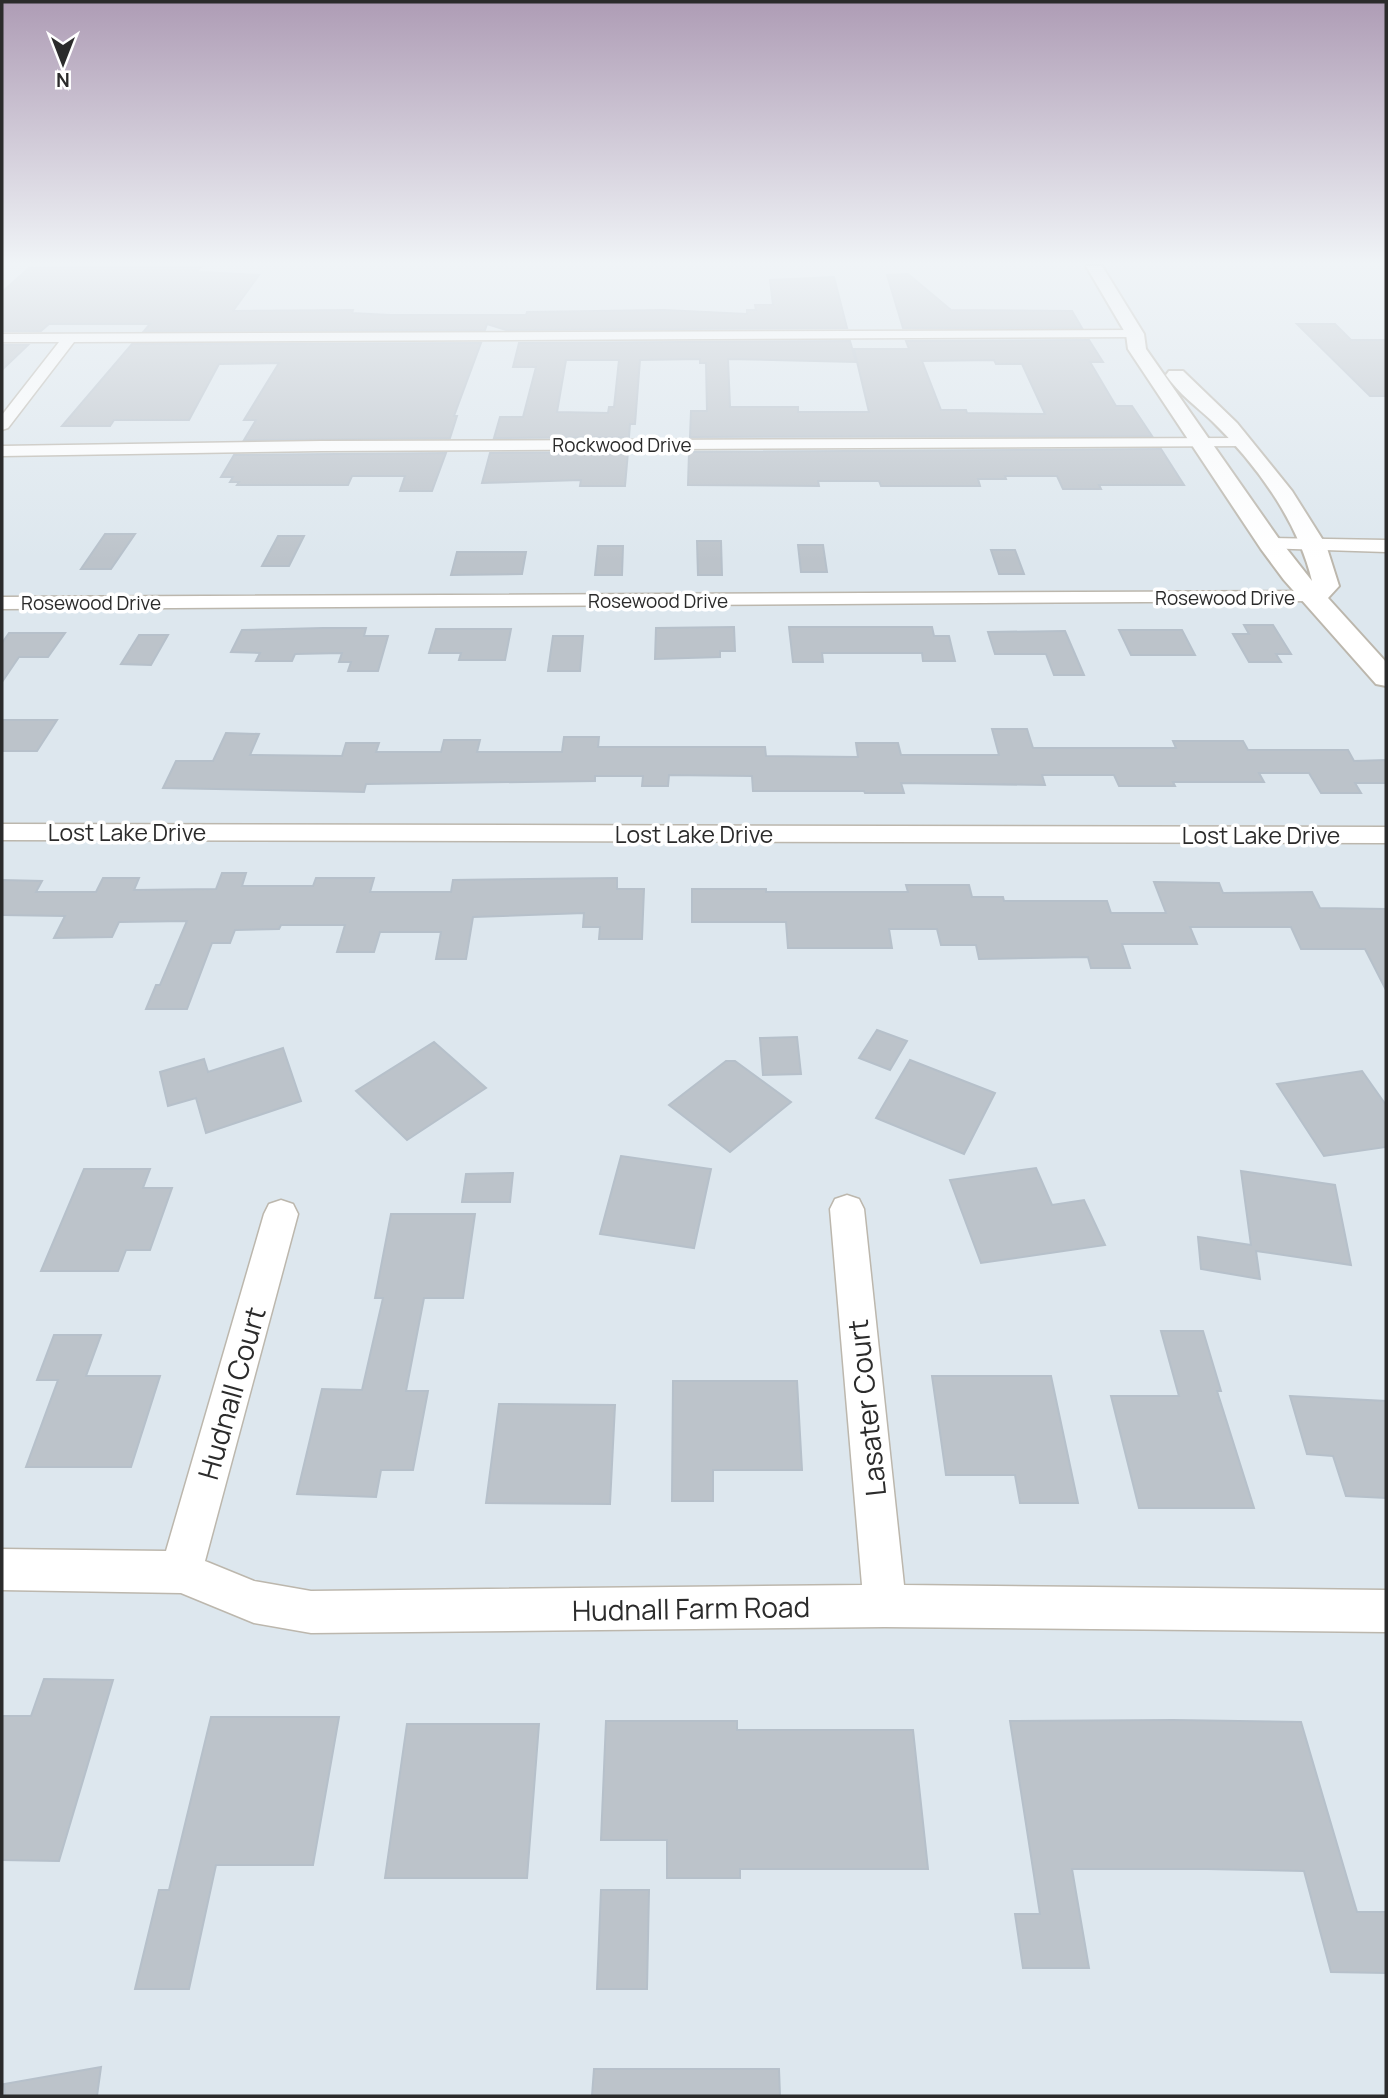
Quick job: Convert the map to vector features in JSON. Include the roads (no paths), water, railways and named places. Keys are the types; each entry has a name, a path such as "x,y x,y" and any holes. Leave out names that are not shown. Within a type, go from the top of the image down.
{"main road":[{"path":"1148,364 1270,544 1386,678"},
{"path":"1166,364 1189,393 1217,416 1242,443 1314,546 1326,586 1314,597"}],"street":[{"path":"2,425 50,364"},
{"name":"Rockwood Drive","path":"2,451 321,446 1242,443"},
{"path":"1270,544 1386,546"},
{"name":"Rosewood Drive","path":"2,603 1314,597"},
{"name":"Lost Lake Drive","path":"2,832 1386,835"},
{"name":"Lasater Court","path":"847,1209 885,1606"},
{"name":"Hudnall Court","path":"181,1572 281,1214"},
{"name":"Hudnall Farm Road","path":"2,1570 181,1572 254,1602 311,1612 885,1606 1386,1611"}]}
